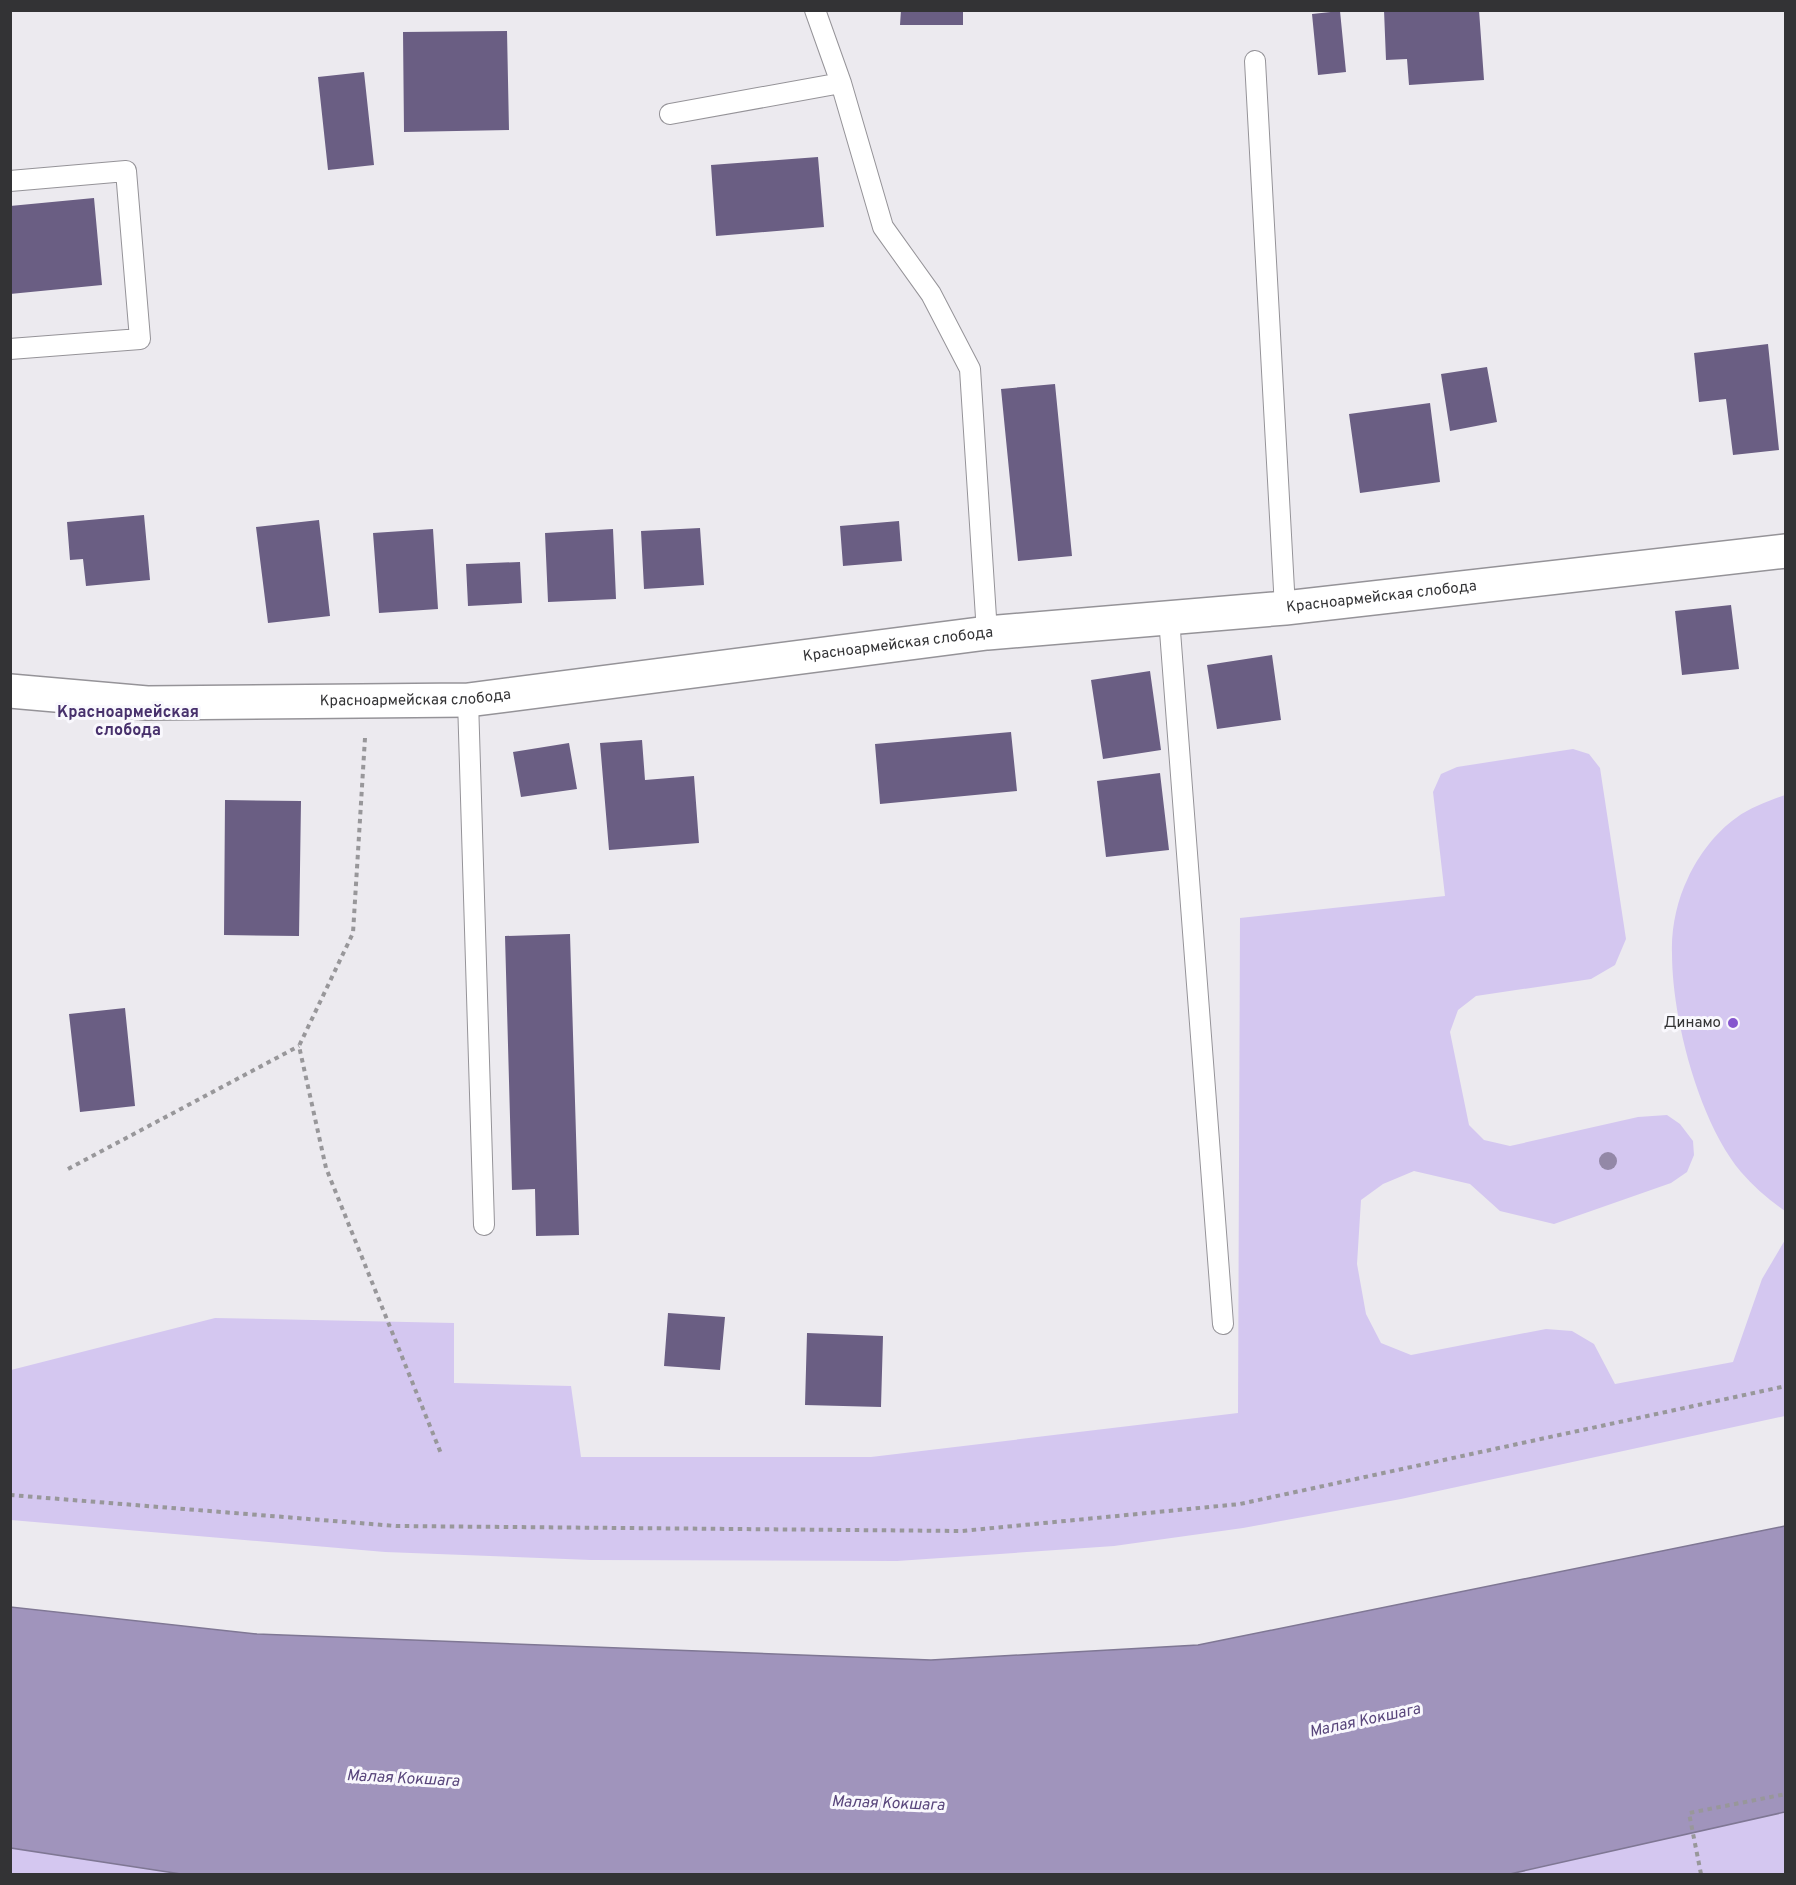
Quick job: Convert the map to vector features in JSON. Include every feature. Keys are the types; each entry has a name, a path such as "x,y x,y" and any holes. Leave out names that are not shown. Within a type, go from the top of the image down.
{"street":[{"name":"Красноармейская слобода","path":"10,691 147,703 468,700 987,633 1285,608 1785,551"}],"lane":[{"path":"815,10 841,83 883,227 931,294 970,369 987,633"},
{"path":"1255,61 1285,608"},
{"path":"670,114 841,83"},
{"path":"10,181 126,171 140,339 10,349"},
{"path":"1169,618 1223,1324"},
{"path":"468,700 484,1225"}],"path":[{"path":"68,1169 299,1046 353,933 367,701"},
{"path":"299,1046 326,1168 442,1456"},
{"path":"10,1495 396,1526 962,1531 1240,1504 1785,1386"},
{"path":"1701,1875 1689,1813 1785,1794"}],"shaded area":[{"path":"1573,749 1589,754 1600,768 1626,939 1615,965 1591,979 1476,996 1458,1010 1450,1032 1469,1125 1484,1140 1510,1146 1638,1117 1667,1115 1680,1124 1693,1141 1694,1155 1687,1172 1671,1183 1554,1224 1500,1211 1470,1184 1414,1171 1383,1184 1361,1200 1357,1264 1366,1314 1381,1343 1411,1355 1546,1329 1572,1331 1594,1344 1615,1384 1733,1362 1762,1279 1785,1240 1785,1416 1401,1499 1243,1528 1114,1546 897,1561 591,1560 385,1552 11,1520 11,1370 215,1318 454,1323 454,1383 571,1386 581,1457 871,1457 1238,1413 1240,918 1445,896 1433,792 1441,774 1457,767"},
{"name":"Динамо","path":"1786,795 1785,1211 1741,1172 1712,1126 1683,1038 1673,979 1672,944 1676,915 1684,887 1708,845 1721,830 1742,814"},
{"path":"1785,1812 1785,1874 1510,1874"},
{"path":"11,1848 181,1874 11,1874"}],"water":[{"name":"Малая Кокшага","path":"1785,1526 1785,1812 1510,1874 181,1874 11,1848 11,1607 257,1634 931,1660 1198,1645"}],"building":[{"path":"901,10 963,10 963,25 900,25"},
{"path":"1384,10 1479,10 1484,80 1409,85 1407,59 1386,60"},
{"path":"1340,11 1346,72 1318,75 1312,14"},
{"path":"507,31 509,130 404,132 403,32"},
{"path":"364,72 374,165 328,170 318,77"},
{"path":"818,157 824,227 716,236 711,165"},
{"path":"94,198 102,285 10,294 10,206"},
{"path":"1768,344 1779,450 1733,455 1726,399 1699,402 1694,353"},
{"path":"1487,367 1497,422 1450,431 1441,374"},
{"path":"1055,384 1072,556 1018,561 1001,389"},
{"path":"1430,403 1440,482 1360,493 1349,414"},
{"path":"144,515 150,580 86,586 83,559 70,560 67,522"},
{"path":"319,520 330,616 268,623 256,527"},
{"path":"899,521 902,561 843,566 840,526"},
{"path":"700,528 704,585 644,589 641,531"},
{"path":"433,529 438,609 379,613 373,533"},
{"path":"613,529 616,599 548,602 545,533"},
{"path":"520,562 522,603 468,606 466,564"},
{"path":"1731,605 1739,669 1682,675 1675,611"},
{"path":"1272,655 1281,720 1217,729 1207,665"},
{"path":"1150,671 1161,750 1103,759 1091,680"},
{"path":"1011,732 1017,791 880,804 875,744"},
{"path":"642,740 645,780 694,776 699,843 609,850 600,743"},
{"path":"569,743 577,789 521,797 513,752"},
{"path":"1160,773 1169,850 1106,857 1097,781"},
{"path":"225,800 301,801 299,936 224,935"},
{"path":"570,934 579,1235 536,1236 535,1189 512,1190 505,936"},
{"path":"125,1008 135,1106 80,1112 69,1014"},
{"path":"668,1313 725,1317 720,1370 664,1366"},
{"path":"807,1333 883,1336 881,1407 805,1405"}],"place":[{"name":"Динамо","path":"1733,1023"}],"district":[{"name":"Красноармейская слобода","path":"128,722"}]}
